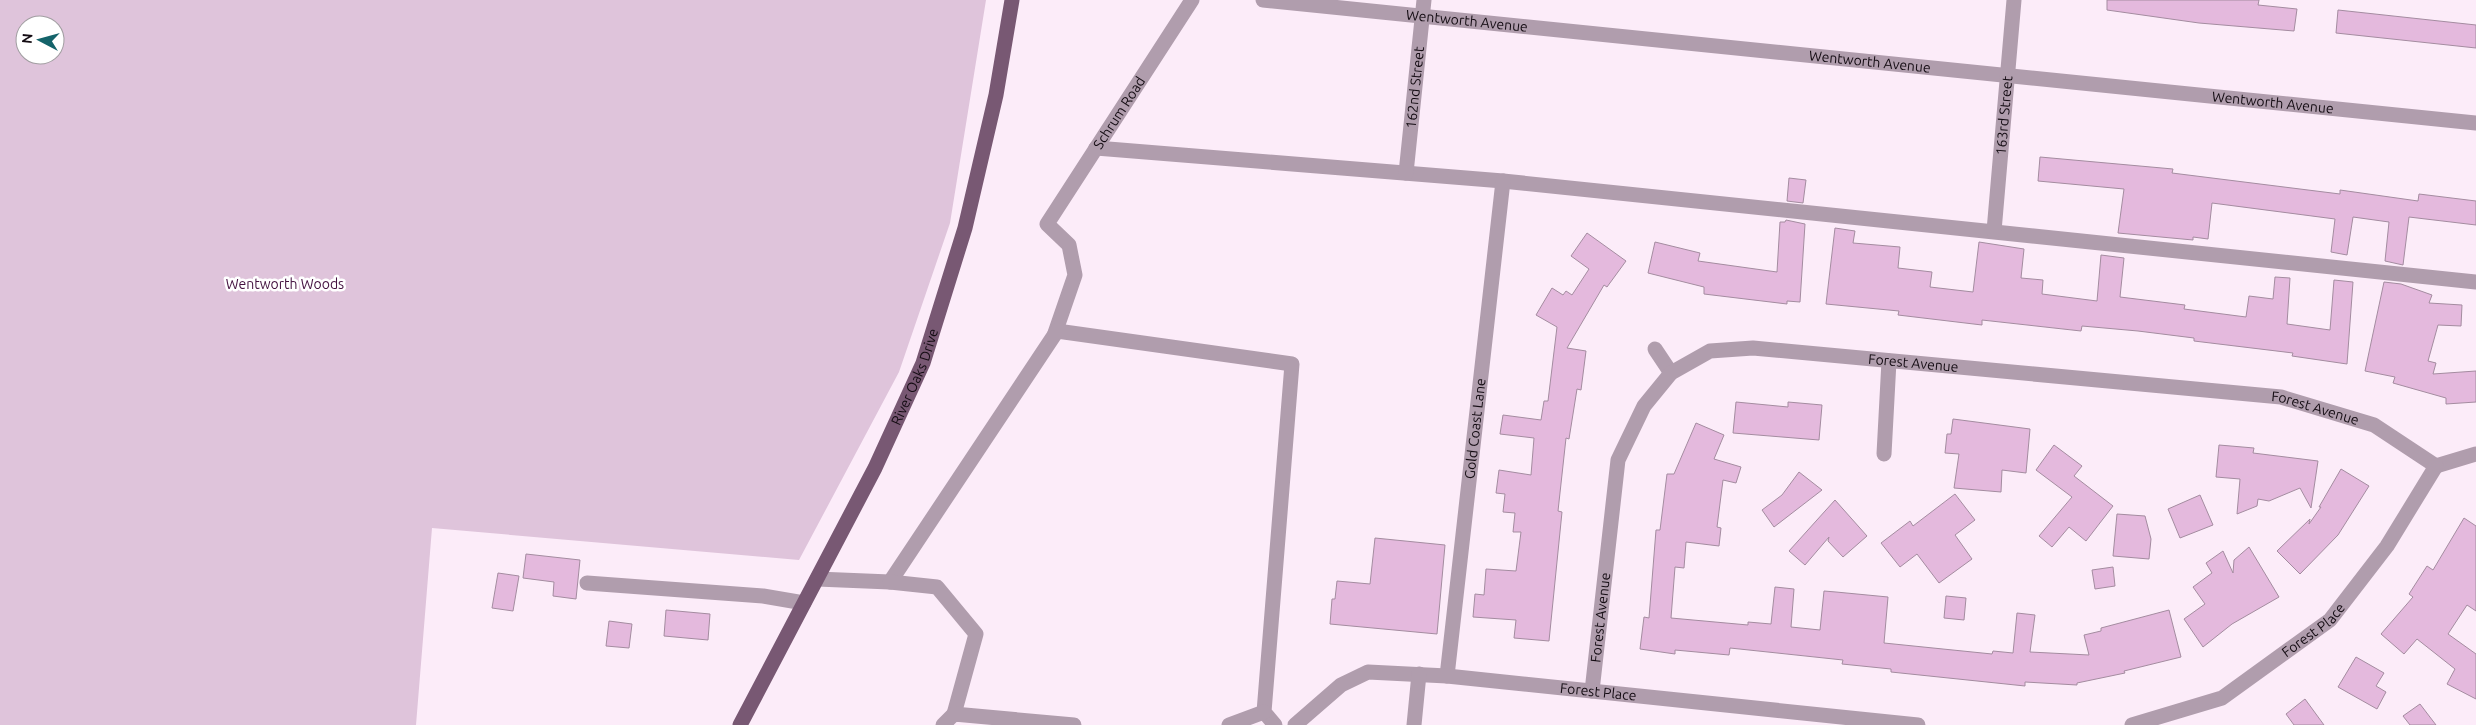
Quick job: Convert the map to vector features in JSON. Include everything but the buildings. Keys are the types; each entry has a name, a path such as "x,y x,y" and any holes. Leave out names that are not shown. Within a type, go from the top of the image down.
{"main road":[{"name":"River Oaks Drive","path":"740,725 876,468 923,363 965,228 996,95 1012,0"}],"street":[{"name":"Schrum Road","path":"1055,332 1074,275 1069,245 1047,224 1192,0"},
{"name":"Wentworth Avenue","path":"1263,0 2476,123"},
{"name":"162nd Street","path":"1406,173 1424,0"},
{"name":"163rd Street","path":"1994,231 2014,0"},
{"path":"1096,148 1503,181 2476,282"},
{"name":"Gold Coast Lane","path":"1448,676 1503,181"},
{"path":"890,582 1056,331 1292,364 1264,712 1275,725"},
{"name":"Forest Avenue","path":"1592,691 1618,460 1644,406 1671,373 1710,351 1753,348 2281,397 2374,425 2436,466"},
{"path":"1655,349 1671,373"},
{"path":"1884,454 1889,361"},
{"path":"2436,466 2476,454"},
{"name":"Forest Place","path":"2132,725 2138,725 2222,698 2330,620 2387,546 2436,466"},
{"path":"817,579 890,582 937,587 976,634 949,720 1074,725"},
{"path":"587,583 763,596 804,604"},
{"name":"Forest Place","path":"1295,725 1341,685 1368,672 1448,676 1918,725"},
{"path":"1414,725 1419,674"},
{"path":"1230,725 1264,712"}],"green space":[{"name":"Wentworth Woods","path":"0,0 986,0 950,223 899,372 799,560 432,528 416,725 0,725"}]}
